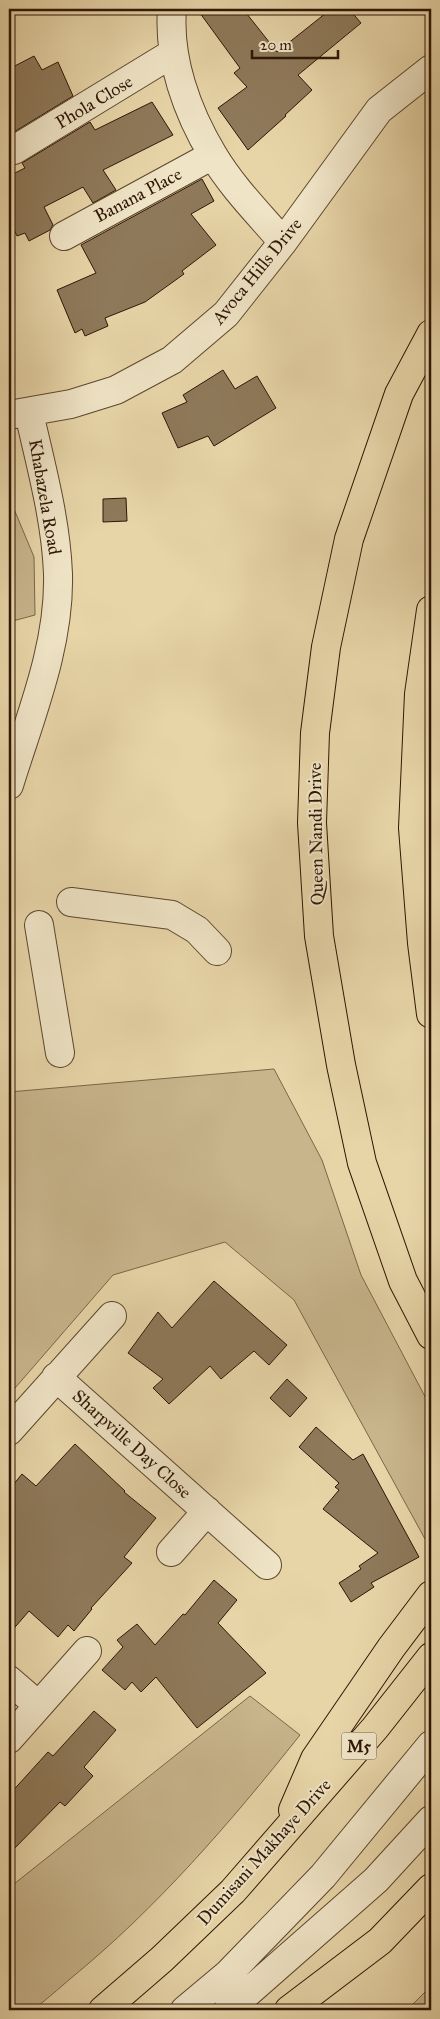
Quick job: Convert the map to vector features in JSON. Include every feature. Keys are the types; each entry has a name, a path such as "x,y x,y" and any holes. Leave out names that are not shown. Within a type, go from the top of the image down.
{"main road":[{"name":"Queen Nandi Drive","path":"431,334 399,394 349,539 326,647 317,714 312,823 319,936 340,1065 362,1163 403,1281 431,1335"},
{"path":"431,610 419,694 414,828 422,942 431,1014"},
{"path":"283,1832 314,1759 391,1648 431,1595"},
{"name":"Dumisani Makhaye Drive","path":"103,2010 162,1959 233,1891 375,1728 431,1657"},
{"path":"289,2010 380,1941 431,1888"}],"street":[{"path":"172,9 173,53 184,93 213,155 244,198 283,242"},
{"name":"Phola Close","path":"14,150 173,53"},
{"name":"Avoca Hills Drive","path":"19,414 70,404 116,390 172,360 226,314 283,242 379,110 431,69"},
{"name":"Banana Place","path":"64,236 213,155"},
{"name":"Khabazela Road","path":"9,785 43,675 55,623 58,575 54,525 19,414"},
{"path":"71,902 172,915 197,930 218,951"},
{"path":"39,925 60,1053"},
{"path":"9,1431 112,1316"},
{"name":"Sharpville Day Close","path":"56,1377 267,1565"},
{"name":"Sharpville Day Close","path":"171,1552 207,1511"},
{"path":"9,1739 87,1651"},
{"path":"9,1680 38,1705"},
{"path":"185,2010 228,1974 323,1876 431,1745"},
{"path":"228,2010 376,1880 431,1820"}],"shaded area":[{"path":"9,497 34,557 35,615 9,622"},
{"path":"274,1069 322,1160 361,1275 431,1408 431,1526 425,1539 294,1300 225,1242 113,1275 9,1395 9,1092"},
{"path":"250,1696 300,1735 219,1832 163,1894 133,1923 102,1952 35,2008 27,2011 9,2010 9,1888"},
{"path":"431,1986 431,2010 407,2010"}],"building":[{"path":"197,9 243,9 277,52 331,9 349,9 361,23 298,75 312,90 248,150 218,108 247,87 234,73 240,68"},
{"path":"34,56 42,70 58,62 73,96 9,135 9,69"},
{"path":"152,102 173,135 103,170 116,190 93,203 83,187 44,207 53,225 50,230 29,241 25,233 17,236 9,219 9,176 25,168 22,163 90,122 95,130"},
{"path":"202,179 214,201 191,214 216,245 182,271 184,274 145,302 105,318 108,326 85,336 82,329 75,333 57,290 96,273 81,245"},
{"path":"223,370 235,389 257,376 276,408 214,446 208,436 178,448 162,413 187,402 183,395"},
{"path":"126,498 127,521 103,522 103,499"},
{"path":"214,1281 287,1345 269,1365 254,1351 221,1379 210,1366 169,1404 153,1388 163,1379 128,1353 158,1312 172,1328"},
{"path":"287,1379 307,1398 290,1417 270,1398"},
{"path":"316,1427 353,1460 363,1454 419,1557 371,1583 374,1587 351,1602 339,1583 361,1569 359,1566 378,1553 323,1509 339,1490 335,1487 339,1483 299,1447"},
{"path":"75,1444 124,1492 156,1518 124,1557 132,1563 91,1608 74,1631 68,1625 58,1637 29,1611 9,1634 9,1490 22,1474 36,1486"},
{"path":"214,1580 237,1600 218,1623 266,1673 197,1728 156,1677 141,1692 132,1682 125,1690 102,1670 123,1647 117,1640 137,1624 155,1645 183,1614 185,1615"},
{"path":"94,1711 116,1730 84,1767 93,1776 65,1806 60,1802 9,1854 9,1795 48,1752 53,1756"}]}
